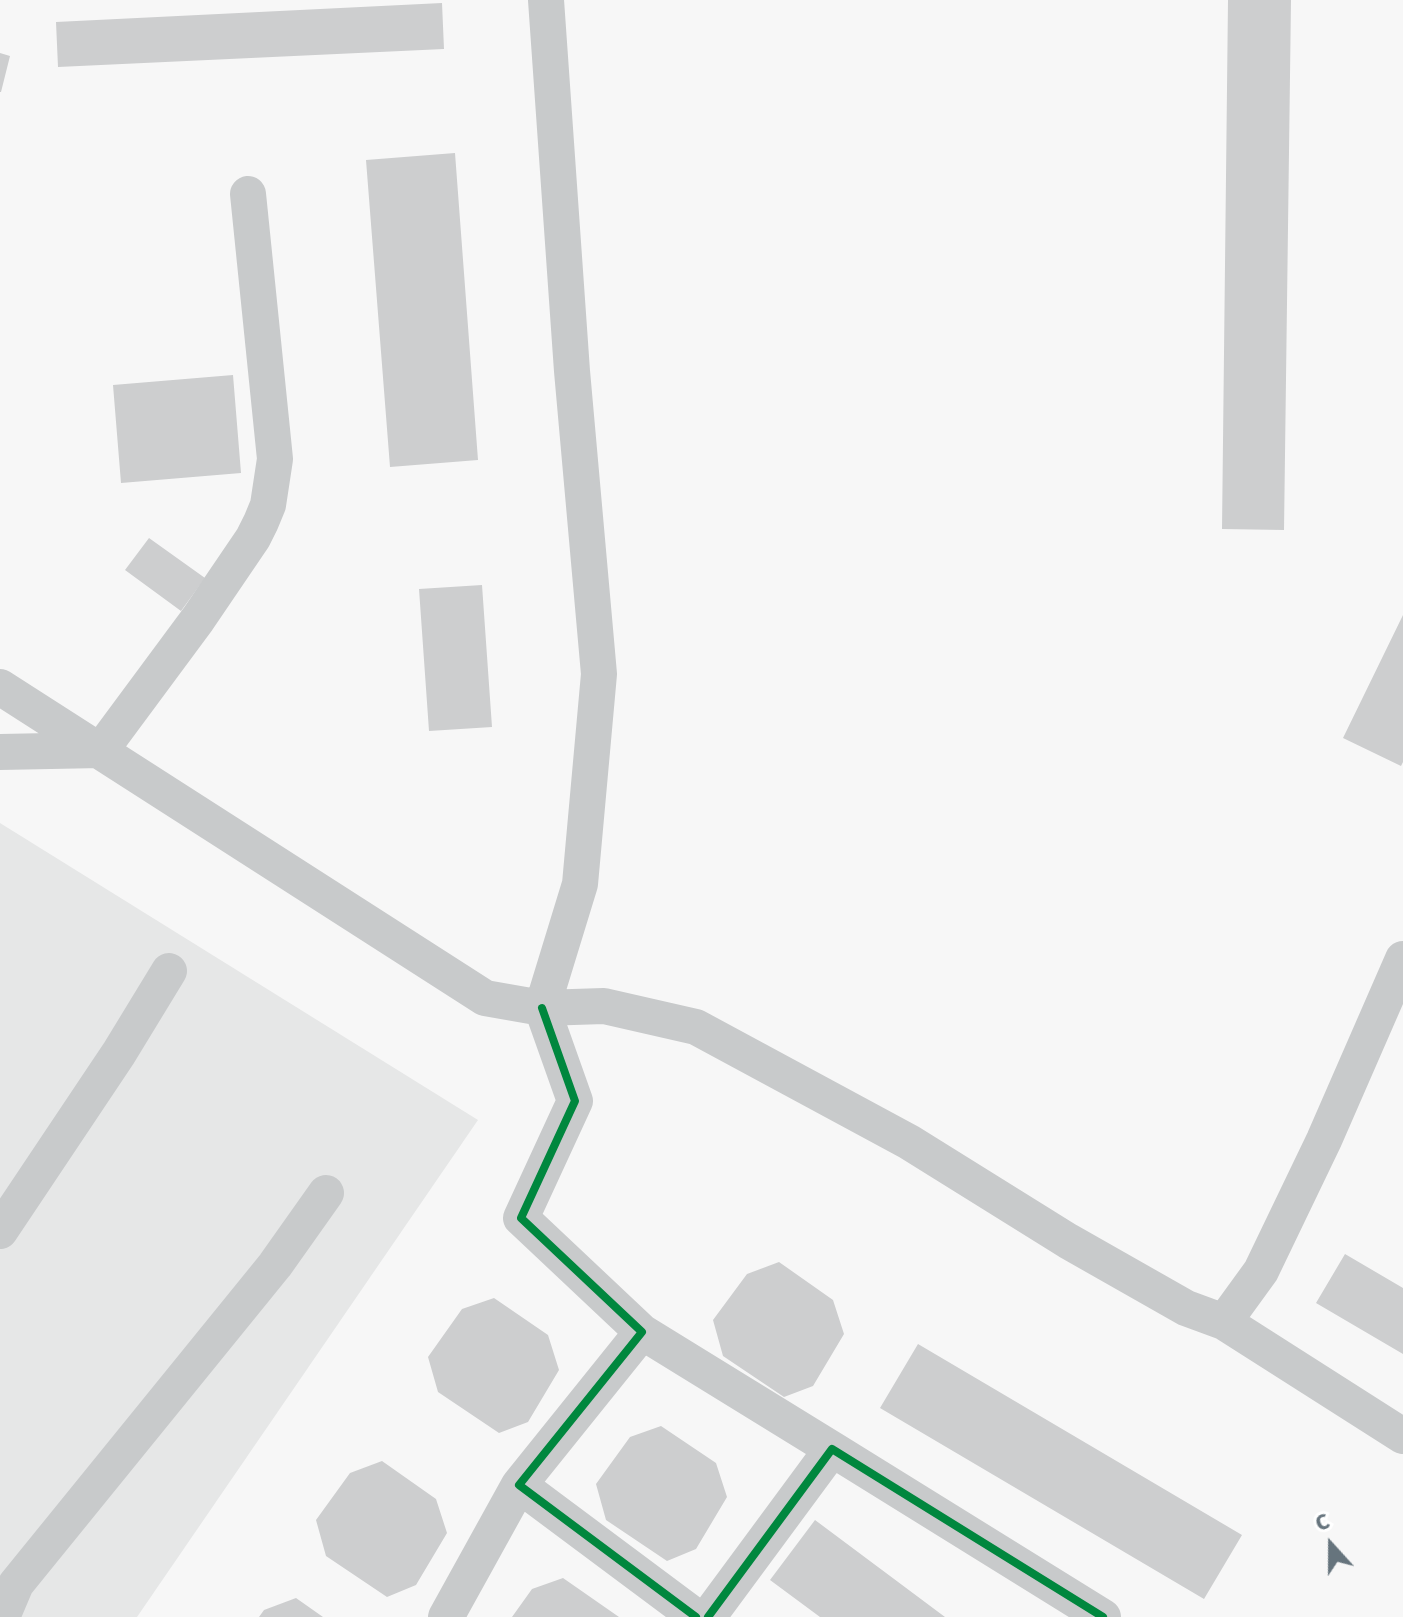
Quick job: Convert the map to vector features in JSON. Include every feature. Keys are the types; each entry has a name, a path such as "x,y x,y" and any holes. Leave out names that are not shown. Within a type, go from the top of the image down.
{"street":[{"path":"546,0 572,371 599,674 580,884 542,1008 575,1101 521,1218 642,1332 1103,1617"},
{"path":"101,750 226,579 253,538 268,505 275,459 248,194"},
{"path":"0,687 485,998 542,1008 604,1006 696,1027 909,1142 1068,1241 1186,1308 1224,1322 1403,1436"},
{"path":"0,752 101,750"},
{"path":"1224,1322 1261,1271 1324,1140 1403,959"},
{"path":"0,1231 119,1053 169,971"},
{"path":"2,1617 8,1577 275,1265 326,1193"},
{"path":"446,1617 519,1485 642,1332"},
{"path":"708,1617 832,1449"},
{"path":"519,1485 696,1617"}],"shaded area":[{"path":"0,823 478,1120 137,1617 0,1617"}],"building":[{"path":"1228,0 1291,0 1284,530 1222,529"},
{"path":"442,3 444,49 58,67 56,22"},
{"path":"0,53 10,56 1,92 0,92"},
{"path":"455,153 478,460 390,467 366,160"},
{"path":"233,375 241,473 121,483 113,385"},
{"path":"149,538 205,578 181,611 125,570"},
{"path":"482,585 492,727 429,731 419,589"},
{"path":"1403,615 1403,762 1401,766 1343,738"},
{"path":"1345,1254 1403,1288 1403,1354 1316,1303"},
{"path":"779,1262 833,1300 844,1334 813,1386 784,1397 723,1356 713,1320 747,1274"},
{"path":"494,1298 548,1335 559,1370 528,1422 499,1433 438,1392 428,1357 462,1309"},
{"path":"918,1344 1242,1535 1204,1599 880,1408"},
{"path":"661,1426 716,1463 727,1497 696,1549 667,1561 606,1520 596,1484 630,1437"},
{"path":"382,1461 436,1499 447,1533 416,1585 387,1597 326,1556 316,1520 350,1473"},
{"path":"815,1520 945,1617 820,1617 770,1580"},
{"path":"563,1578 619,1617 512,1617 532,1589"},
{"path":"296,1598 323,1617 259,1617 264,1610"}],"cycle path":[{"path":"542,1008 575,1101 521,1218 642,1332 519,1485 696,1617"},
{"path":"708,1617 832,1449 1103,1617"}]}
